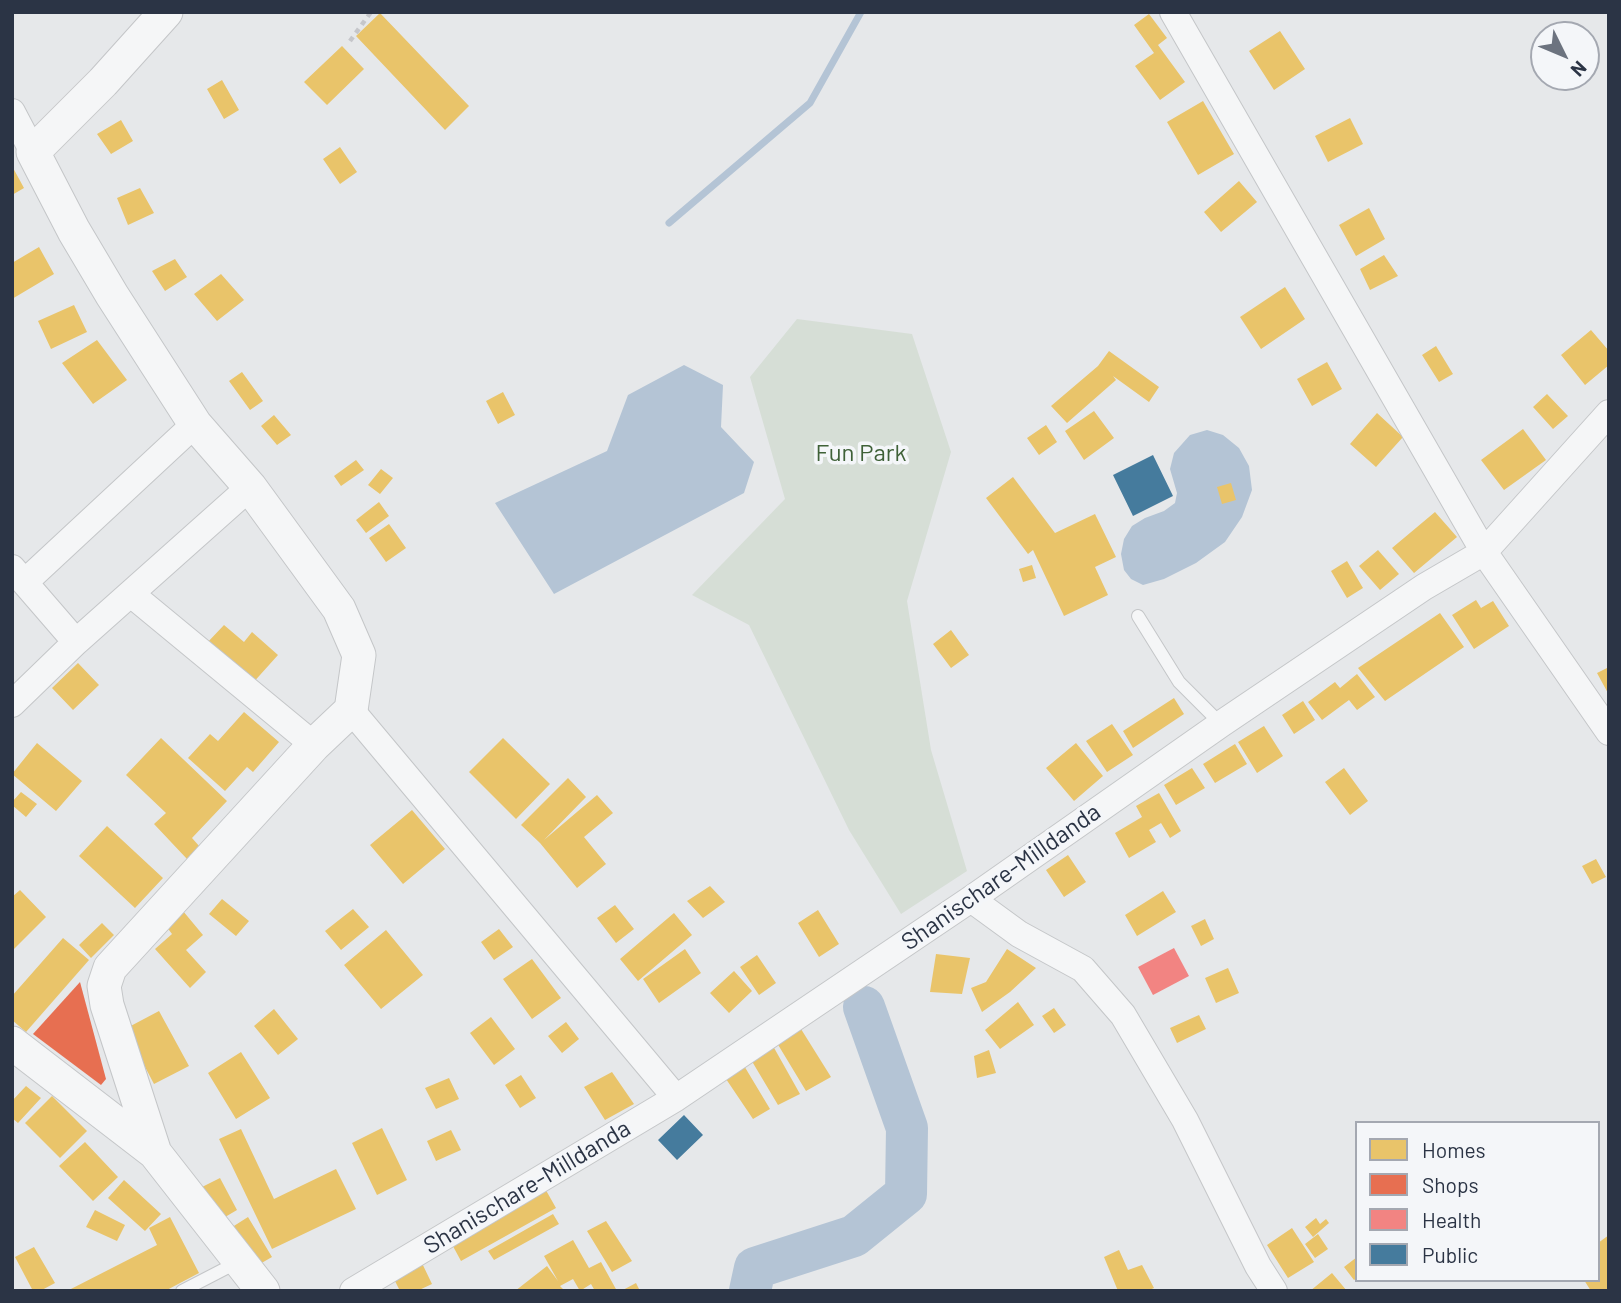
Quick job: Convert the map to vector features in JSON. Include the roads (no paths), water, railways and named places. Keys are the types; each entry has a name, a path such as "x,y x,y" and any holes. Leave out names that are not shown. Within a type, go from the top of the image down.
{"street":[{"path":"33,152 103,82 166,12"},
{"path":"1173,12 1484,552 1609,732"},
{"path":"12,113 74,231 112,295 195,424 250,487 340,609 359,655 351,710 314,745 110,968 104,986 107,1005 155,1153"},
{"name":"Shanischare-Milldanda","path":"354,1291 676,1098 971,899 1221,724 1424,587 1484,552 1609,413"},
{"path":"76,642 19,575 195,424"},
{"path":"12,704 76,642 250,487"},
{"path":"131,593 314,745"},
{"path":"351,710 676,1098"},
{"path":"971,899 1019,934 1083,968 1123,1015 1185,1120 1258,1266 1274,1291"},
{"path":"12,1043 155,1153 263,1291"}],"lane":[{"path":"1138,616 1179,682 1221,724"},
{"path":"182,1291 240,1261"}],"water":[{"path":"684,365 723,385 721,427 754,462 744,493 554,594 495,503 607,451 628,395"},
{"path":"1207,430 1223,435 1239,448 1249,466 1252,490 1242,517 1225,542 1196,563 1164,579 1143,585 1131,579 1124,570 1121,554 1124,539 1132,526 1175,503 1177,493 1170,469 1174,453 1190,435"}],"waterway":[{"path":"669,223 810,103 861,12"},
{"path":"750,1291 755,1268 854,1236 906,1194 907,1128 864,1007"}],"park label":[{"name":"Fun Park","path":"861,453"}]}
